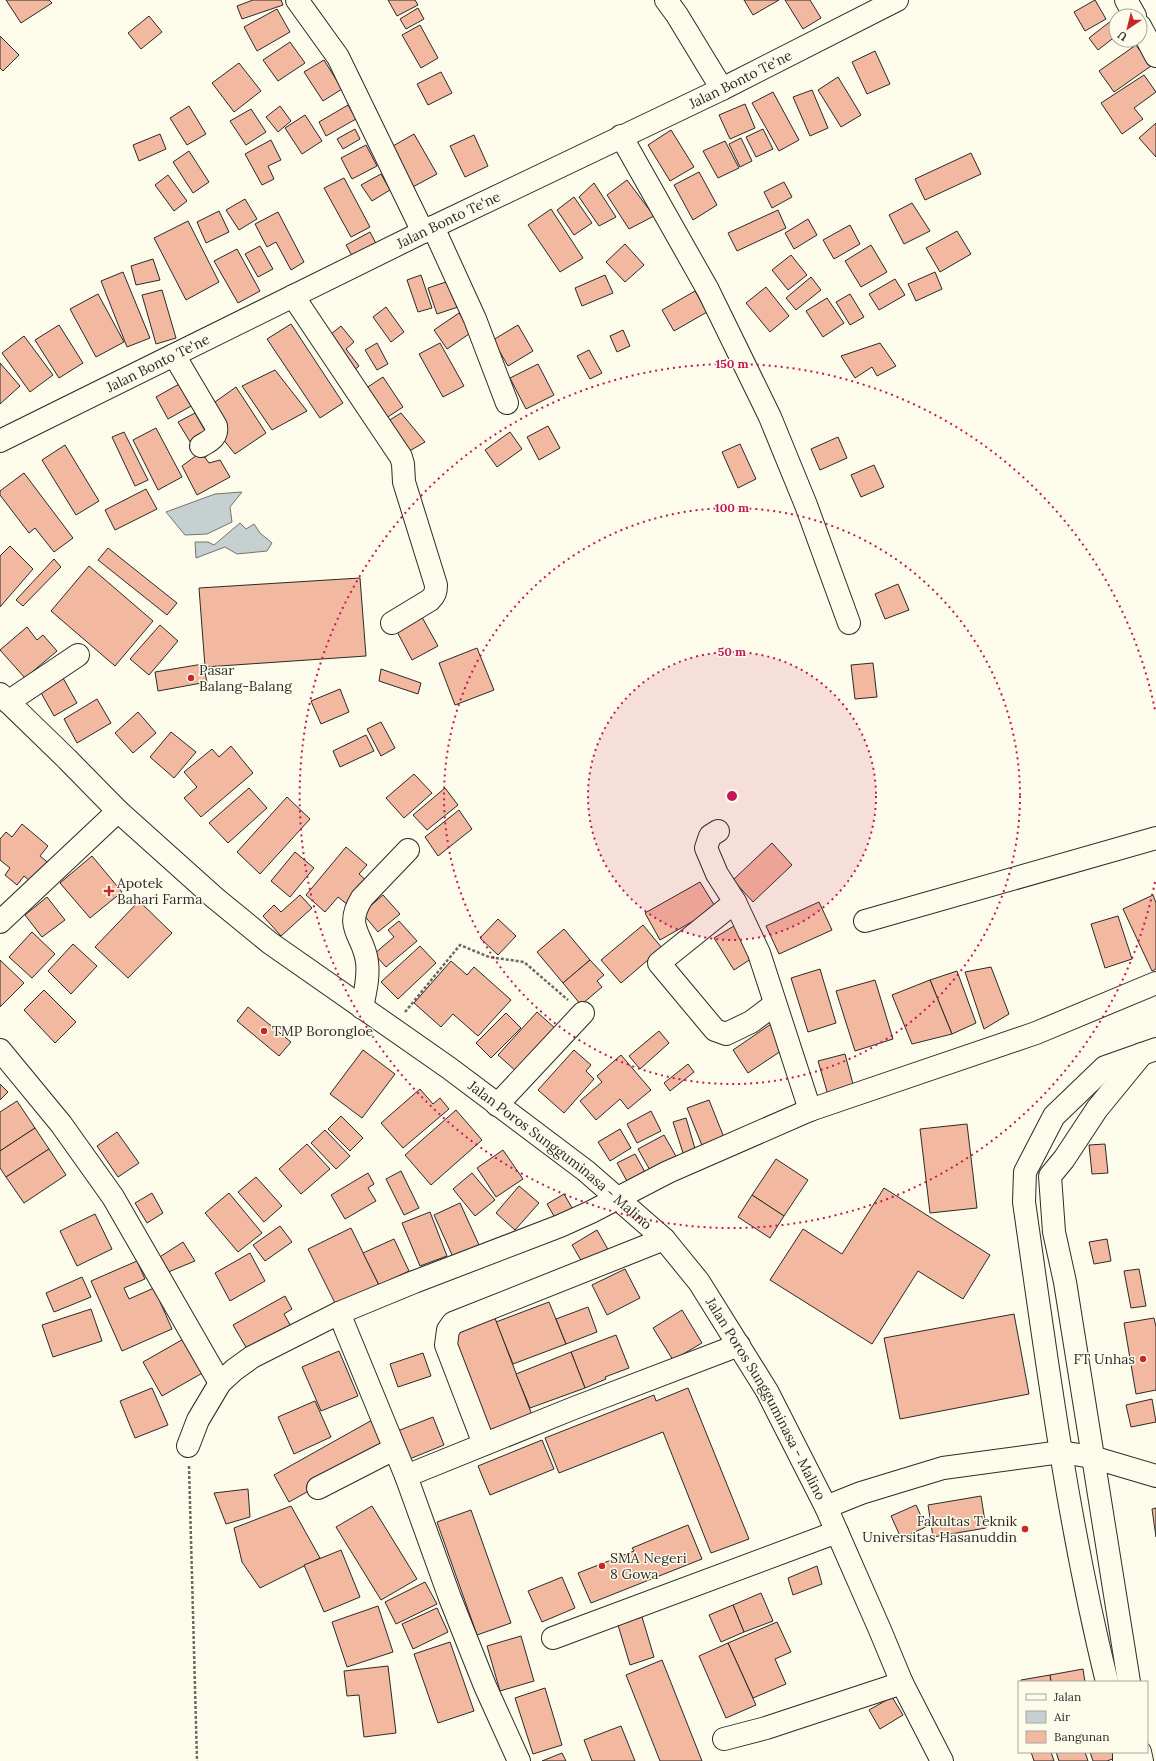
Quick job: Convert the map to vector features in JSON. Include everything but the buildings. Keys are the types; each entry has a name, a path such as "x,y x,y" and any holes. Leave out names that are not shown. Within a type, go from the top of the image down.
{"street":[{"path":"297,0 338,57 428,229 475,320 507,403"},
{"path":"666,0 677,15 722,89"},
{"name":"Jalan Bonto Te'ne","path":"0,440 428,229 722,89 897,0"},
{"path":"1148,41 1156,56"},
{"path":"621,136 708,290 770,417 806,505 850,623"},
{"path":"293,296 401,457 404,482 436,585 436,592 430,600 392,623"},
{"path":"174,355 216,426 217,432 214,438 201,446"},
{"path":"4,698 78,655"},
{"name":"Jalan Poros Sungguminasa - Malino","path":"4,698 68,759 118,811 177,866 270,943 449,1068 586,1171 618,1197 664,1239 699,1282 767,1391 826,1507 902,1683 940,1761"},
{"path":"0,922 118,811"},
{"path":"718,831 710,836 706,848 717,874 735,902 759,953 810,1110"},
{"path":"865,921 1156,838"},
{"path":"362,1008 369,975 367,960 355,928 354,917 362,898 408,850"},
{"path":"735,902 659,963 715,1030 726,1034 751,1022 775,1004"},
{"path":"188,1446 198,1420 220,1383 234,1370 252,1357 339,1313 414,1282 560,1226 591,1212 668,1172 810,1110 1036,1033 1156,983"},
{"path":"496,1104 583,1013"},
{"path":"0,1050 61,1124 113,1196 220,1383"},
{"path":"1108,1681 1093,1622 1061,1452 1024,1202 1025,1172 1054,1116 1064,1105 1105,1067 1149,1052"},
{"path":"1129,1681 1065,1282 1054,1232 1050,1176 1064,1159 1097,1109 1149,1052"},
{"path":"484,1444 446,1345 448,1330 453,1323 664,1239"},
{"path":"339,1313 394,1450 406,1476 474,1657 519,1761"},
{"path":"406,1476 484,1444 739,1345"},
{"path":"318,1488 394,1450"},
{"path":"826,1507 861,1493 942,1468 1061,1452 1092,1458 1156,1476"},
{"path":"554,1638 837,1532"},
{"path":"724,1739 766,1728 902,1683"}],"path":[{"path":"392,1027 460,945 489,957 524,962 583,1013"},
{"path":"188,1446 197,1761"}],"water":[{"path":"242,492 230,507 232,522 207,534 185,535 166,512 215,494"},
{"path":"240,523 246,529 254,524 260,533 272,543 267,551 237,554 225,547 196,558 195,542 208,542 214,545"}],"place":[{"name":"Pasar Balang-Balang","path":"191,678"},
{"name":"Apotek Bahari Farma","path":"109,891"},
{"name":"TMP Borongloe","path":"264,1031"},
{"name":"FT Unhas","path":"1143,1359"},
{"name":"Fakultas Teknik Universitas Hasanuddin","path":"1025,1529"},
{"name":"SMA Negeri 8 Gowa","path":"602,1566"}]}
